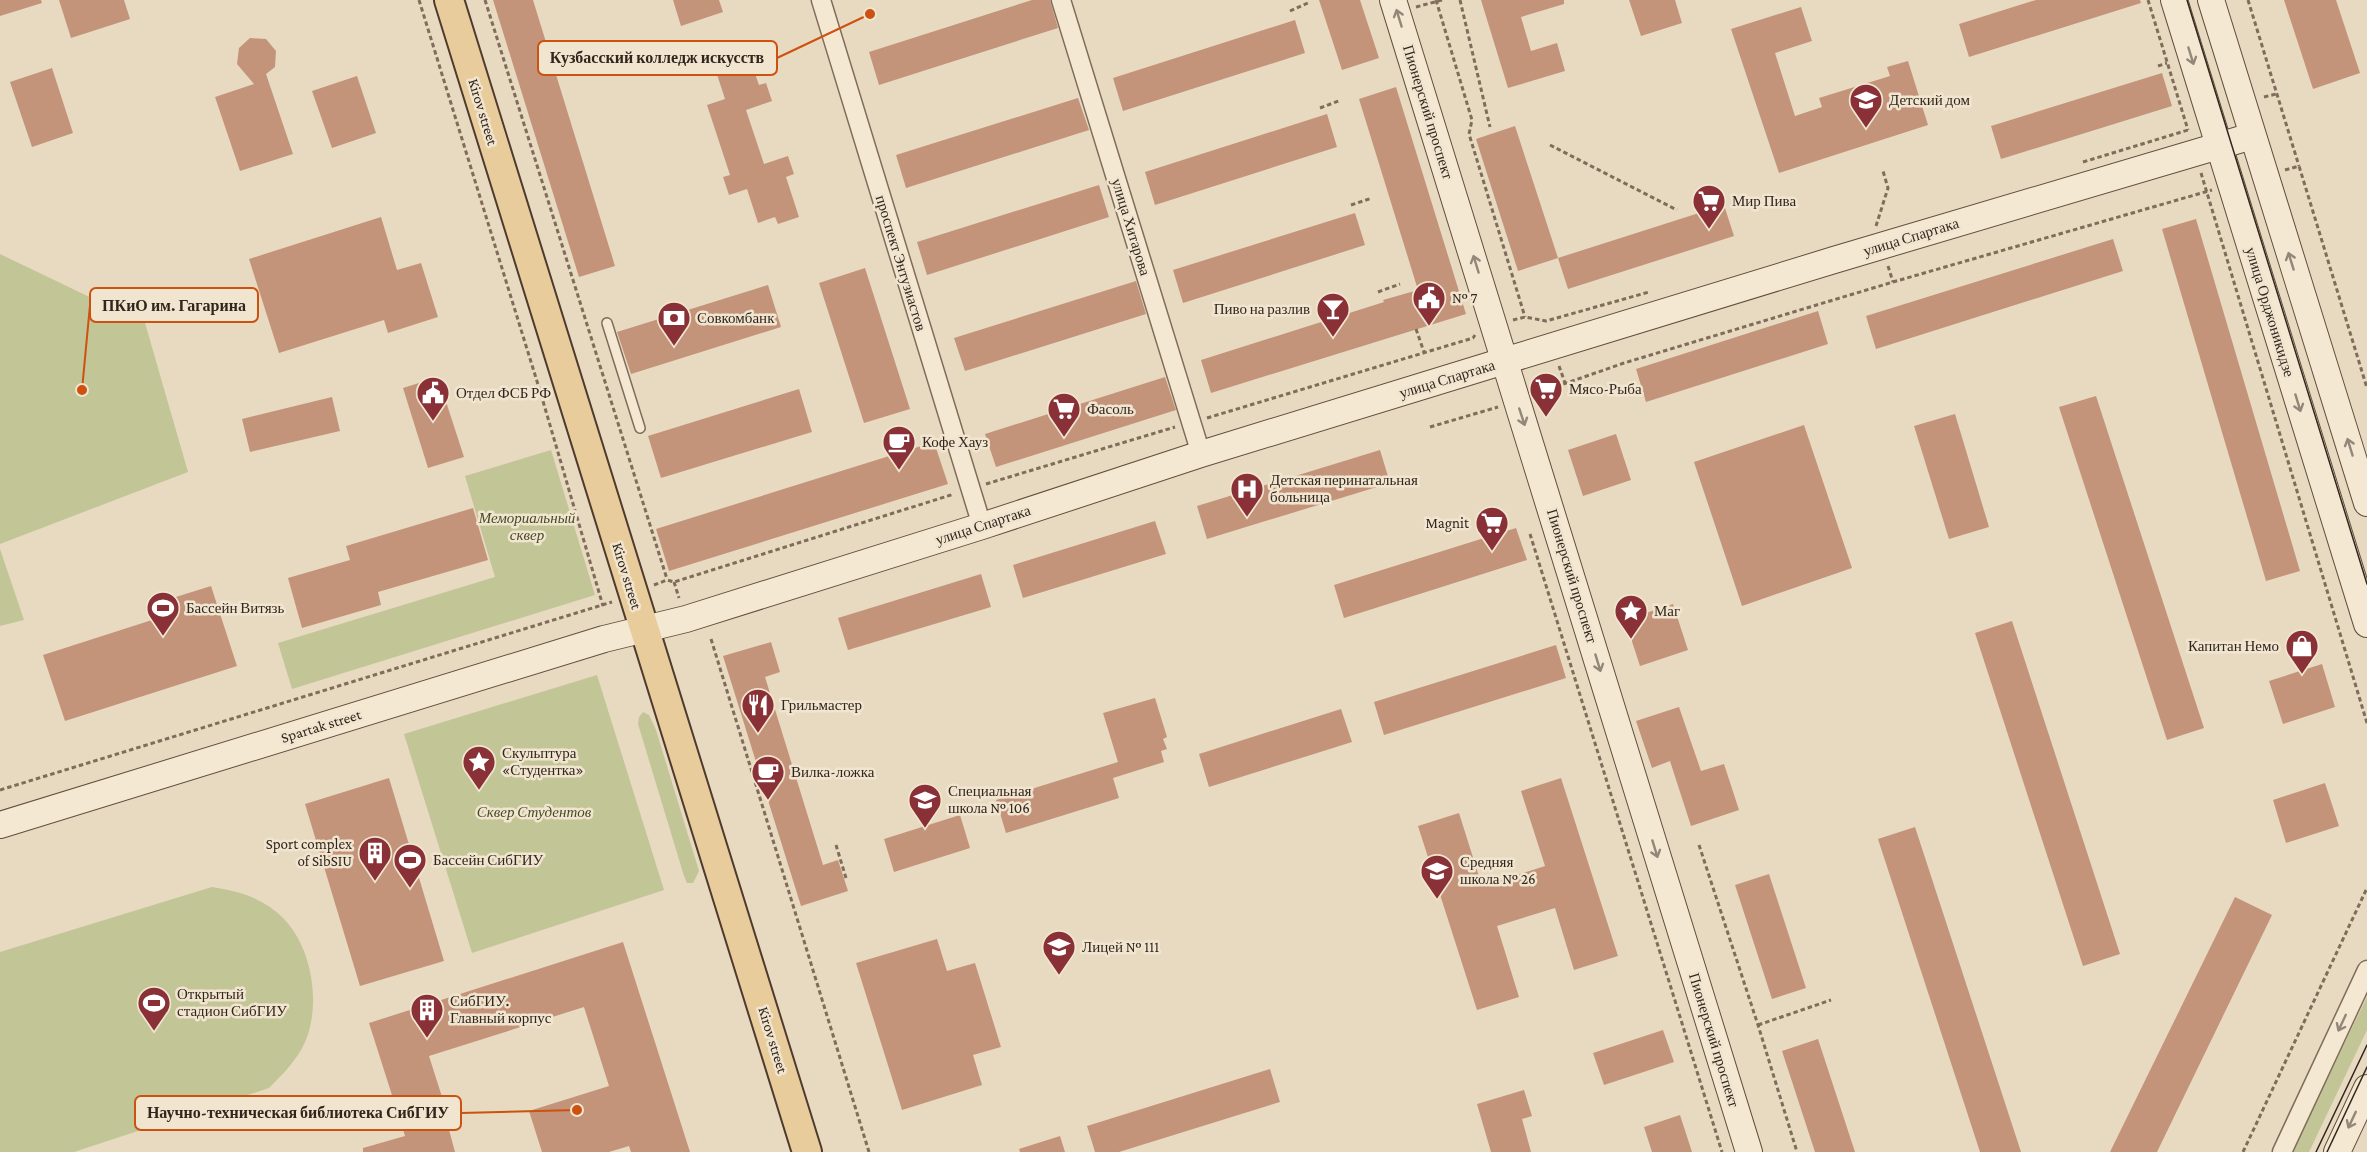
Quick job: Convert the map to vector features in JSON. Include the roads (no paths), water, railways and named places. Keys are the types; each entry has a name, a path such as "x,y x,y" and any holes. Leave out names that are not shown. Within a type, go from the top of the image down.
{"main road":[{"name":"Kirov street","path":"449,0 807,1152"}],"street":[{"name":"проспект Энтузиастов","path":"820,0 982,526"},
{"name":"улица Хитарова","path":"1061,0 1200,454"},
{"name":"Пионерский проспект","path":"1393,0 1749,1152"},
{"name":"улица Орджоникидзе","path":"2174,0 2207,150 2231,186 2367,624"},
{"path":"2211,0 2367,503"},
{"name":"улица Спартака","path":"643,628 686,619 982,526 1200,454 1834,260 2252,136"},
{"name":"Spartak street","path":"0,825 643,628"},
{"path":"2282,1152 2367,970"},
{"path":"2337,1152 2367,1088"}],"lane":[{"path":"607,323 640,428"}],"tram line":[{"path":"2187,0 2367,584"},
{"path":"2316,1152 2367,1045"},
{"path":"2327,1152 2367,1067"}],"place":[{"name":"Кузбасский колледж искусств","path":"870,14"},
{"name":"Детский дом","path":"1866,129"},
{"name":"Мир Пива","path":"1709,230"},
{"name":"№ 7","path":"1429,327"},
{"name":"Пиво на разлив","path":"1333,338"},
{"name":"Совкомбанк","path":"674,347"},
{"name":"ПКиО им. Гагарина","path":"82,390"},
{"name":"Мясо-Рыба","path":"1546,418"},
{"name":"Отдел ФСБ РФ","path":"433,422"},
{"name":"Фасоль","path":"1064,438"},
{"name":"Кофе Хауз","path":"899,471"},
{"name":"Детская перинатальная больница","path":"1247,518"},
{"name":"Magnit","path":"1492,552"},
{"name":"Бассейн Витязь","path":"163,637"},
{"name":"Маг","path":"1631,640"},
{"name":"Капитан Немо","path":"2302,675"},
{"name":"Грильмастер","path":"758,734"},
{"name":"Скульптура «Студентка»","path":"479,791"},
{"name":"Вилка-ложка","path":"768,801"},
{"name":"Специальная школа № 106","path":"925,829"},
{"name":"Sport complex of SibSIU","path":"375,882"},
{"name":"Бассейн СибГИУ","path":"410,889"},
{"name":"Средняя школа № 26","path":"1437,900"},
{"name":"Лицей № 111","path":"1059,976"},
{"name":"Открытый стадион СибГИУ","path":"154,1032"},
{"name":"СибГИУ. Главный корпус","path":"427,1039"},
{"name":"Научно-техническая библиотека СибГИУ","path":"577,1110"}],"park label":[{"name":"Мемориальный сквер","path":"527,526"},
{"name":"Сквер Студентов","path":"534,812"}]}
